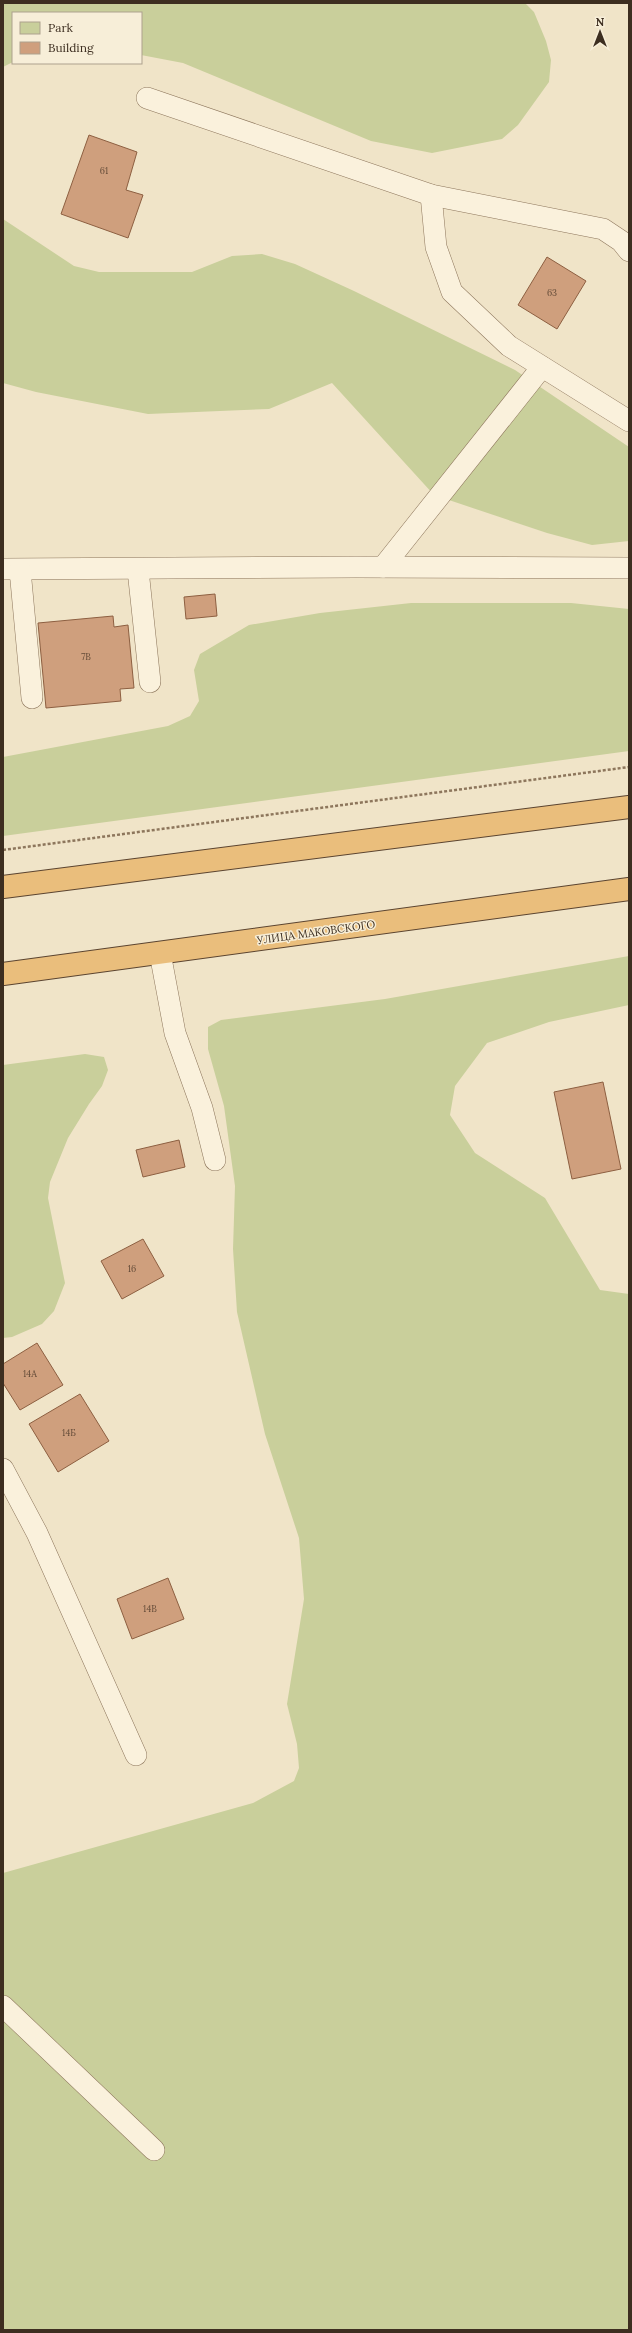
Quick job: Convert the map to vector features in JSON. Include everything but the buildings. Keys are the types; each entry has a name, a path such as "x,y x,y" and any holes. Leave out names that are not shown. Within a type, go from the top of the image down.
{"highway":[{"path":"3,887 629,807"},
{"name":"УЛИЦА МАКОВСКОГО","path":"3,974 629,889"}],"lane":[{"path":"147,98 431,195 603,229 621,242 629,252"},
{"path":"431,195 436,247 452,292 509,346 629,421"},
{"path":"383,567 542,367"},
{"path":"32,698 11,570 383,567 629,568"},
{"path":"138,570 150,682"},
{"path":"160,953 174,1033 202,1108 215,1160"},
{"path":"3,1469 37,1533 136,1755"},
{"path":"3,2006 154,2150"}],"path":[{"path":"3,850 629,767"}],"green space":[{"path":"3,3 525,3 534,12 546,41 551,60 549,82 518,125 502,139 432,153 371,141 183,63 142,55 142,12 12,12 12,62 3,67"},
{"path":"3,219 74,266 99,272 192,272 232,256 262,254 295,264 354,291 515,370 629,447 629,541 592,545 547,533 434,495 332,383 269,409 148,414 36,392 3,383"},
{"path":"411,603 571,603 629,609 629,751 3,836 3,757 168,726 190,716 199,701 194,670 200,654 249,625 320,613"},
{"path":"629,956 629,1005 549,1022 487,1043 455,1086 450,1115 475,1153 545,1198 600,1290 629,1294 629,2330 3,2330 3,1873 253,1803 294,1781 299,1768 297,1744 287,1704 304,1599 299,1538 265,1434 237,1312 233,1249 235,1186 224,1106 208,1049 208,1027 221,1020 385,999"},
{"path":"85,1054 104,1057 108,1070 102,1086 68,1138 50,1182 48,1198 65,1283 54,1311 42,1324 12,1337 3,1338 3,1065"}]}
